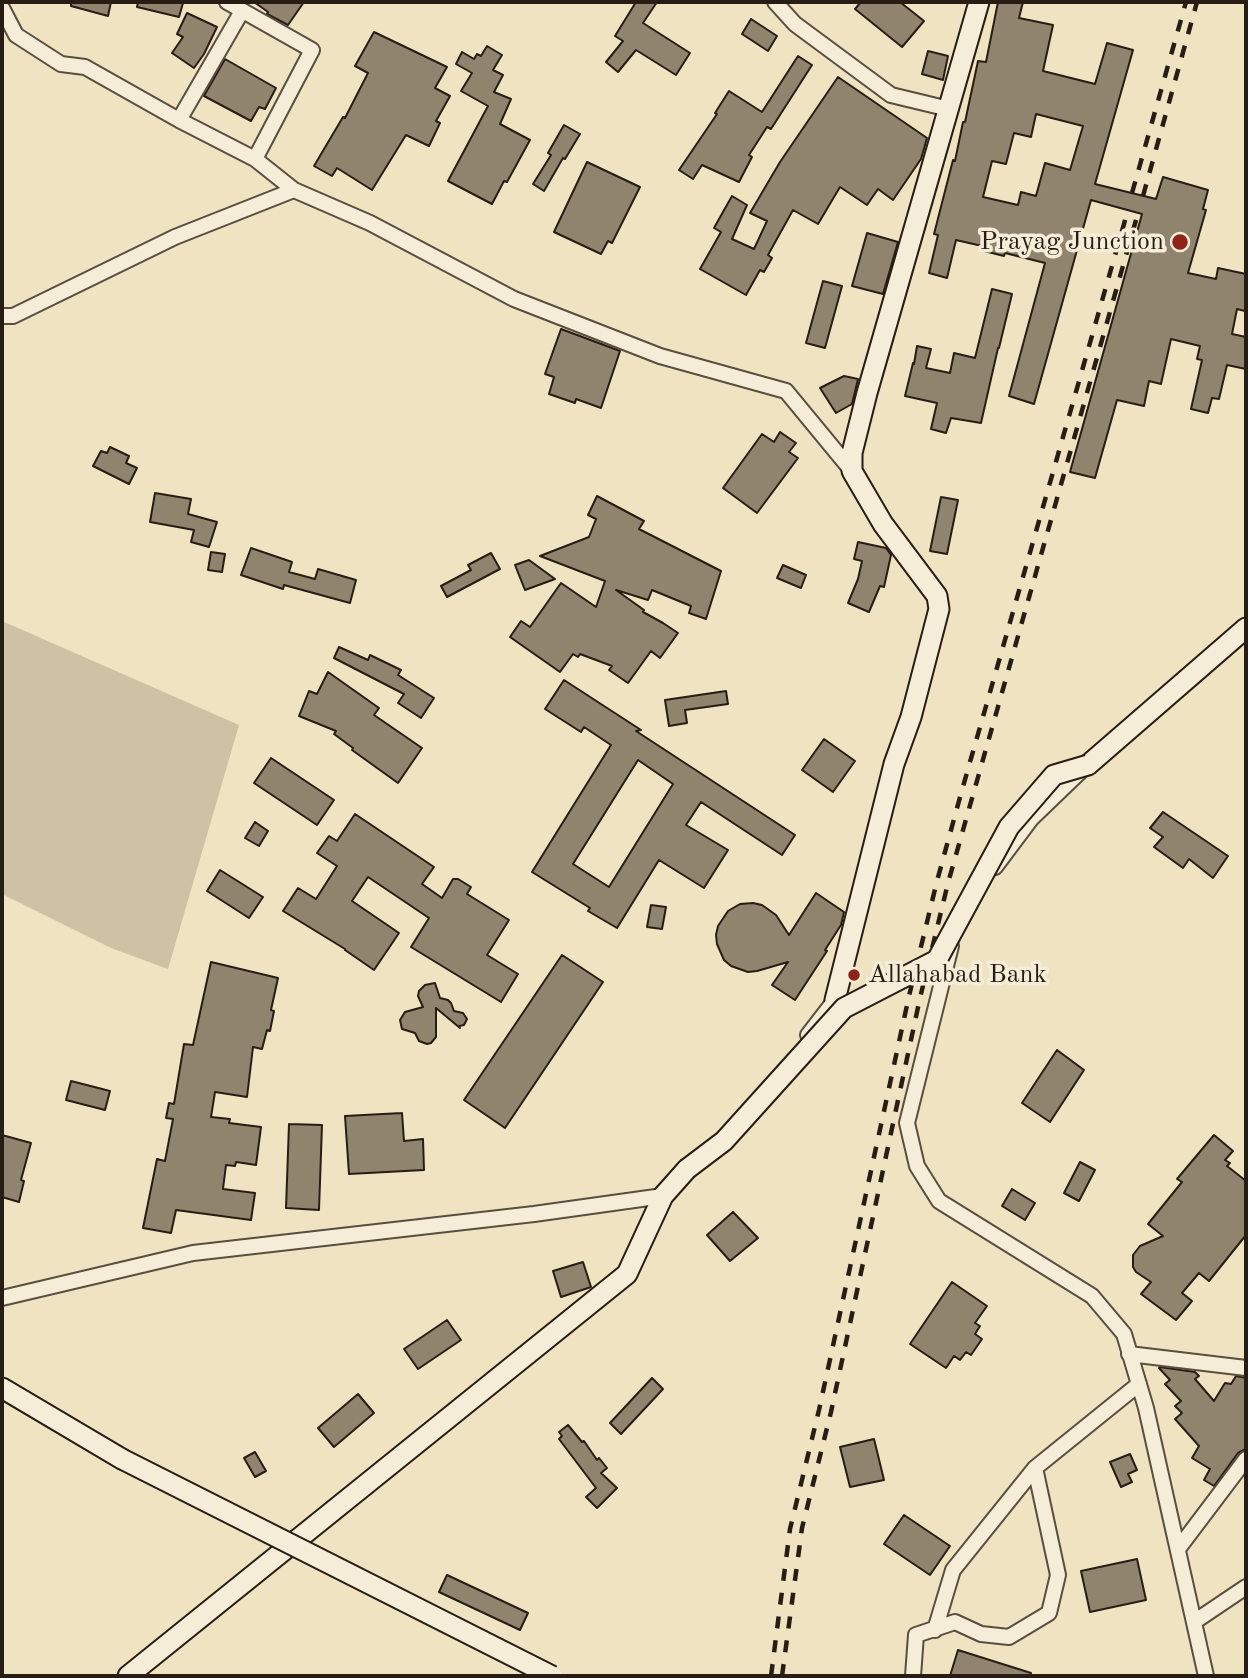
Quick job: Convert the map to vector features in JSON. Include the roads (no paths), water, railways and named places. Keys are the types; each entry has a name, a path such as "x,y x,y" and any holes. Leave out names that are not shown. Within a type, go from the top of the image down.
{"street":[{"path":"227,2 312,50 255,159"},
{"path":"775,2 795,24 891,95 949,109"},
{"path":"852,471 852,453 867,393 979,2"},
{"path":"2,8 16,35 61,64 85,66 179,120 255,159 294,190 370,223 514,299 660,356 786,391 852,471 883,524 937,596 939,609 911,717 891,776 835,1000 793,1055 663,1196 627,1274 128,1676"},
{"path":"179,120 242,11"},
{"path":"2,316 13,316 175,237 294,190"},
{"path":"1206,1676 1146,1408 1124,1334 1092,1296 939,1201 917,1166 907,1124 948,951 984,882 1031,819 1087,765 1246,628"},
{"path":"687,1169 724,1141 844,1008 937,960 1010,827 1054,775 1087,765"},
{"path":"2,1298 193,1252 534,1214 663,1196"},
{"path":"1129,1354 1246,1368"},
{"path":"935,1630 953,1570 1035,1468 1139,1384"},
{"path":"2,1388 122,1459 552,1676"},
{"path":"1178,1549 1246,1459"},
{"path":"913,1676 916,1635 955,1622 981,1634 1009,1637 1049,1613 1058,1575 1035,1468"},
{"path":"1194,1622 1246,1587"}],"railway":[{"path":"1132,193 1186,2"},
{"path":"1143,196 1197,2"},
{"path":"771,1676 790,1529 937,881 1128,210"},
{"path":"782,1676 802,1528 831,1412 920,998 948,883 1138,213"}],"place":[{"name":"Prayag Junction","path":"1180,242"},
{"name":"Allahabad Bank","path":"854,975"}]}
